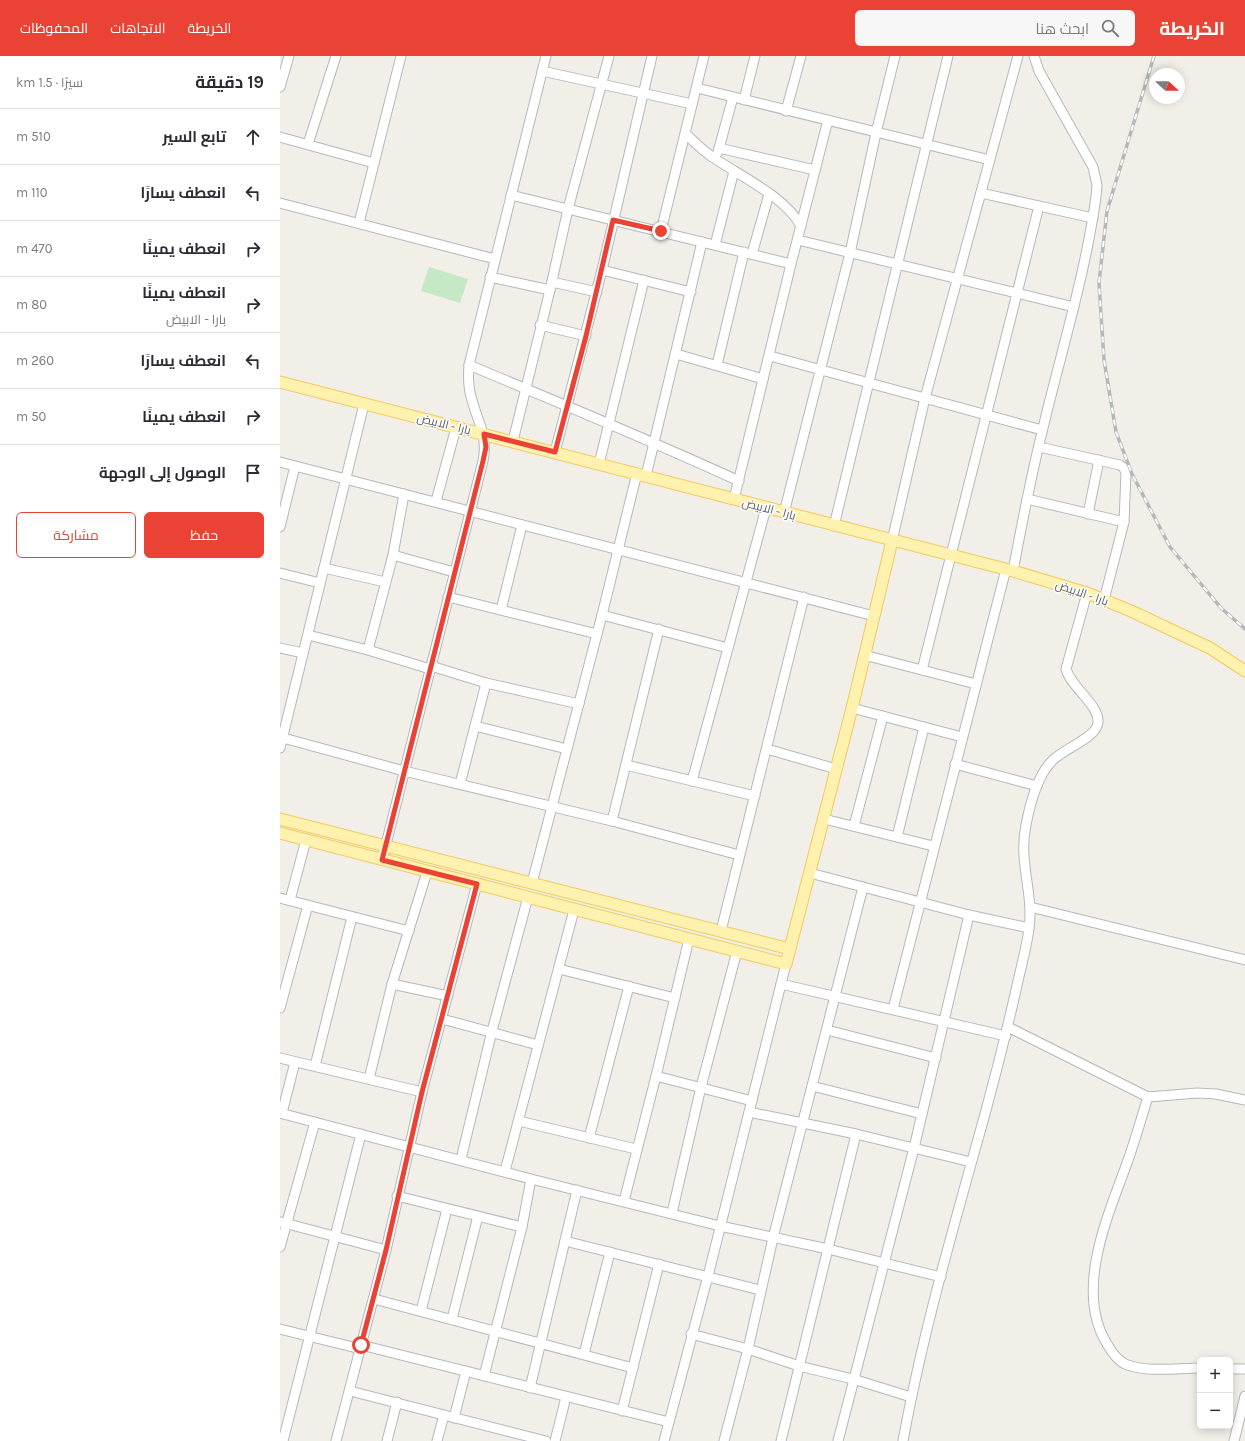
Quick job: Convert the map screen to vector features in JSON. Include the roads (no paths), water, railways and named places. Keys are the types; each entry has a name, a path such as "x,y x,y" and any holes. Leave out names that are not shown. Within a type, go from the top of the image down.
{"main road":[{"name":"بارا - الابيض","path":"280,382 456,428 513,441 892,542 1009,570 1087,594 1131,611 1210,648 1245,671"},
{"path":"280,833 786,964 852,708 892,542"},
{"path":"280,819 790,949"}],"street":[{"path":"280,87 289,56"},
{"path":"359,223 401,56"},
{"path":"382,860 486,447 484,434 472,400 468,381 469,365 546,56"},
{"path":"513,441 540,325 551,286 568,209 609,56"},
{"path":"555,452 586,336 652,56"},
{"path":"661,231 704,56"},
{"path":"744,100 756,56"},
{"path":"786,111 801,56"},
{"path":"784,513 850,253 876,133 895,56"},
{"path":"834,526 948,56"},
{"path":"892,542 925,398 1018,56"},
{"path":"892,1009 976,684 1009,570 1042,430 1074,307 1093,218 1097,185 1093,167 1039,71 1034,56"},
{"path":"308,144 333,57"},
{"path":"542,71 692,104"},
{"path":"697,88 990,160"},
{"path":"715,159 733,97"},
{"path":"734,499 770,356 791,264 828,120"},
{"path":"686,134 715,159 769,194 796,215 802,226"},
{"path":"280,137 374,163"},
{"path":"719,148 816,170"},
{"path":"715,245 734,171"},
{"path":"981,193 1093,218"},
{"path":"717,365 748,253 769,194"},
{"path":"511,195 791,264"},
{"path":"280,203 495,259"},
{"path":"922,670 1039,206"},
{"path":"798,240 957,280 1074,307"},
{"path":"532,883 619,549 654,442 702,242"},
{"path":"602,270 691,292"},
{"path":"490,278 596,292"},
{"path":"599,464 644,280"},
{"path":"540,325 586,336"},
{"path":"676,354 763,379"},
{"path":"770,356 1042,430"},
{"path":"469,365 568,406 609,425 654,442 739,481"},
{"path":"280,748 364,404"},
{"path":"436,501 456,428"},
{"path":"1039,447 1099,460 1124,468 1126,480 1124,522 1104,600"},
{"path":"1088,514 1099,460"},
{"path":"280,462 436,501 746,584 804,597 874,616"},
{"path":"280,527 295,466"},
{"path":"368,650 393,555 404,494"},
{"path":"1026,499 1124,522"},
{"path":"692,781 766,508"},
{"path":"501,610 522,525"},
{"path":"393,555 454,572"},
{"path":"324,568 385,582"},
{"path":"280,573 320,582"},
{"path":"903,1441 911,1397 941,1277 1007,1031 1029,928 1030,907 1022,851 1026,825 1037,786 1052,760 1095,731 1099,723 1097,712 1075,686 1066,669 1087,594"},
{"path":"448,597 597,634"},
{"path":"721,931 804,597"},
{"path":"602,615 728,648"},
{"path":"612,821 659,629"},
{"path":"308,635 486,683 579,704"},
{"path":"280,648 303,653"},
{"path":"864,655 976,684"},
{"path":"460,784 486,683"},
{"path":"852,708 962,737"},
{"path":"854,826 883,716"},
{"path":"475,726 567,749"},
{"path":"897,837 924,727"},
{"path":"282,738 404,771 612,821 739,855"},
{"path":"767,749 836,769"},
{"path":"626,764 755,796"},
{"path":"955,764 1037,786"},
{"path":"824,819 933,846"},
{"path":"290,900 306,840"},
{"path":"369,1079 392,984 426,872"},
{"path":"810,872 969,915 1029,928"},
{"path":"336,1441 374,1299 422,1092 477,884"},
{"path":"724,1441 748,1349 760,1290 773,1238 863,887"},
{"path":"461,1159 492,1031 528,897"},
{"path":"280,898 409,930"},
{"path":"280,1008 308,905"},
{"path":"1030,907 1245,960"},
{"path":"505,1171 574,910"},
{"path":"838,1441 914,1148 945,1022 969,915"},
{"path":"315,1066 352,917"},
{"path":"624,1201 689,939"},
{"path":"672,1213 701,1087 737,951"},
{"path":"664,1441 708,1276 786,964"},
{"path":"559,969 674,998"},
{"path":"392,984 448,996"},
{"path":"782,984 945,1022 1007,1031 1148,1096 1197,1093 1216,1094 1245,1100"},
{"path":"589,1138 629,986"},
{"path":"442,1019 538,1044"},
{"path":"827,1030 936,1058"},
{"path":"280,1058 422,1092"},
{"path":"295,1062 281,1113 461,1159 531,1179 720,1226 828,1248 941,1277"},
{"path":"656,1076 752,1101"},
{"path":"812,1086 922,1114"},
{"path":"1148,1096 1136,1138 1102,1233 1096,1263 1093,1293 1096,1313 1103,1338 1113,1354 1124,1363 1142,1368 1197,1368"},
{"path":"749,1112 856,1134 972,1162"},
{"path":"519,1121 636,1149"},
{"path":"280,1247 283,1223 315,1122"},
{"path":"283,1436 361,1134"},
{"path":"781,1441 856,1134"},
{"path":"484,1376 522,1227 531,1179"},
{"path":"530,1388 578,1190"},
{"path":"398,1196 522,1227"},
{"path":"421,1311 446,1208"},
{"path":"452,1319 478,1216"},
{"path":"283,1223 386,1250"},
{"path":"565,1241 760,1290"},
{"path":"584,1354 610,1252"},
{"path":"622,1411 659,1264"},
{"path":"374,1299 542,1342 633,1368"},
{"path":"280,1328 309,1336 466,1371 669,1422"},
{"path":"692,1334 748,1349 799,1366 853,1379 911,1397"},
{"path":"1233,1368 1245,1369"},
{"path":"454,1418 466,1371"},
{"path":"350,1391 546,1441"},
{"path":"1234,1441 1245,1396"},
{"path":"555,1441 566,1397"},
{"path":"387,1441 397,1402"},
{"path":"437,1441 444,1415"}],"railway":[{"path":"1154,56 1107,211 1099,283 1104,360 1116,432 1132,474 1170,547 1221,608 1245,629"}]}
